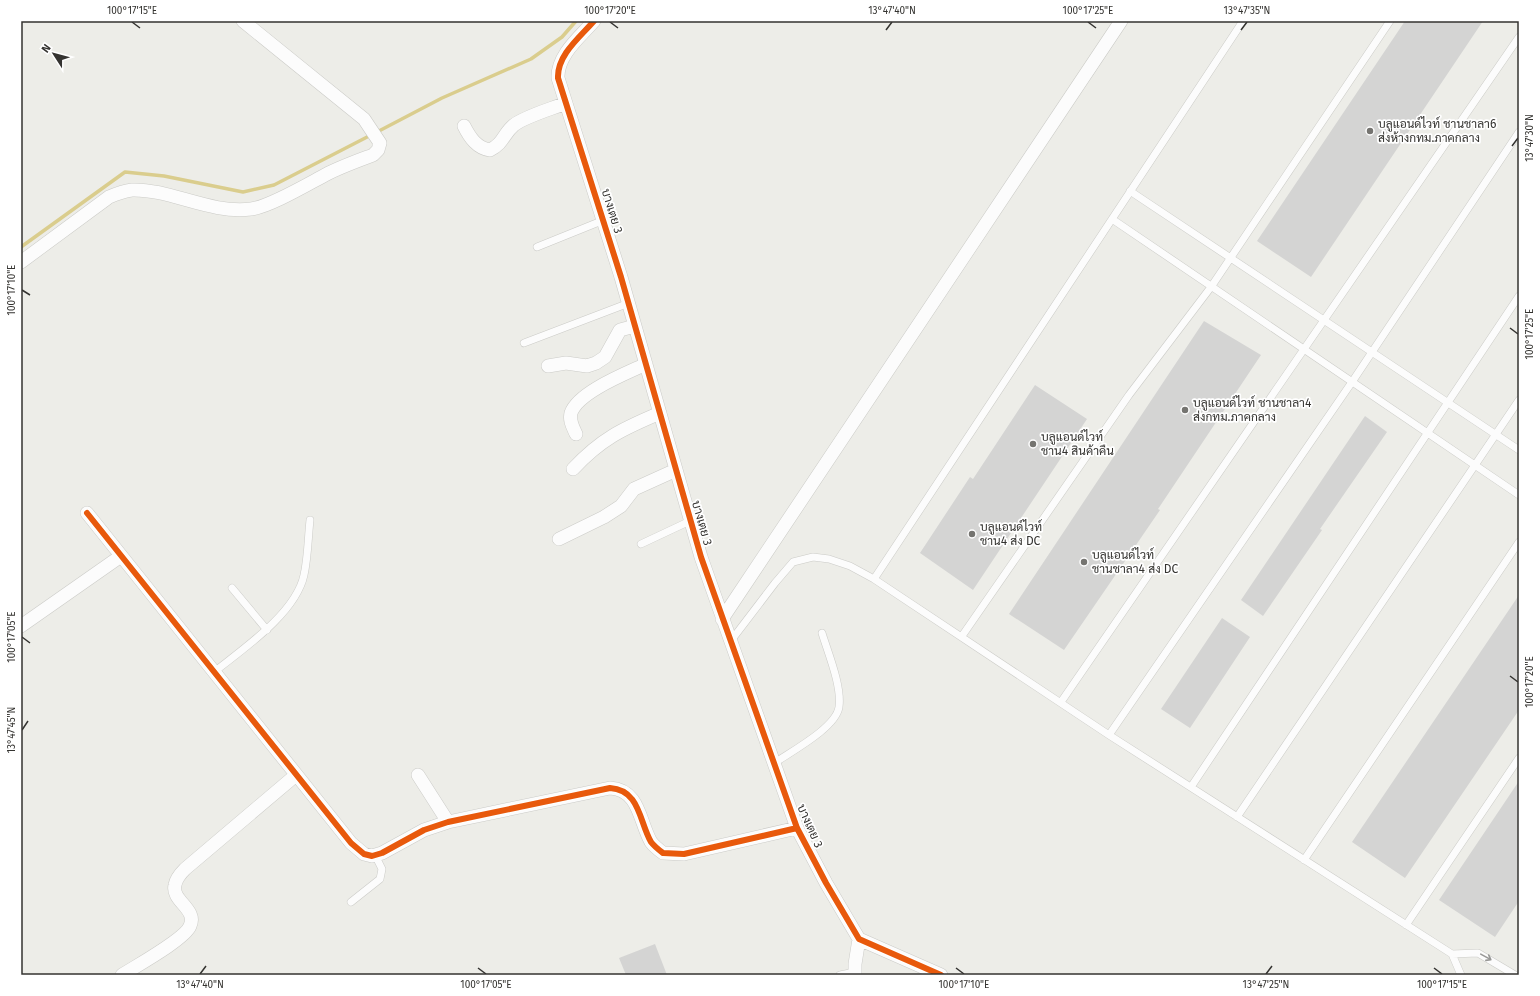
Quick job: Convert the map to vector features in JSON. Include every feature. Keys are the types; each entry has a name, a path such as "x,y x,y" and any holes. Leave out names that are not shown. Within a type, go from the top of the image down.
{"street":[{"path":"21,262 109,198 122,192 132,190 156,193 212,207 236,211 254,209 326,174 373,155 378,150 380,143 370,127 350,107 244,21"},
{"name":"บางเตย 3","path":"594,21 564,55 557,68 558,78 629,303 690,521 730,642 797,828 826,883 859,938"},
{"path":"722,618 1121,21"},
{"path":"464,126 482,149 490,150 503,140 508,131 515,124 566,103"},
{"path":"548,366 566,363 587,366 596,363 605,356 620,330 635,326"},
{"path":"576,434 571,422 571,414 575,406 587,395 646,364"},
{"path":"572,469 590,451 607,438 622,429 660,413"},
{"path":"559,539 604,517 621,506 634,489 676,470"},
{"path":"86,513 296,775 358,850 364,854 375,855 382,853 424,830 448,822 610,788 618,789 632,798 651,842 663,853 684,854 797,828"},
{"path":"21,626 121,556"},
{"path":"122,975 178,939 190,926 192,918 175,892 174,885 185,869 296,775"},
{"path":"418,775 448,822"},
{"path":"855,973 859,938 941,975"}],"lane":[{"path":"874,579 1242,21"},
{"path":"962,636 1129,395 1211,287 1390,21"},
{"path":"1061,702 1519,37"},
{"path":"1110,735 1352,382 1519,132"},
{"path":"1130,191 1519,450"},
{"path":"1112,219 1519,495"},
{"path":"537,247 604,220"},
{"path":"1191,787 1519,296"},
{"path":"524,343 629,303"},
{"path":"1237,816 1519,400"},
{"path":"214,672 267,630 296,594 304,576 310,520"},
{"path":"641,544 690,521"},
{"path":"1304,860 1519,542"},
{"path":"730,642 793,562 813,557 829,559 850,566 874,579 1110,735 1452,954 1478,953 1515,975"},
{"path":"232,588 267,630"},
{"path":"773,764 830,724 839,708 838,690 822,633"},
{"path":"1406,925 1519,758"},
{"path":"351,902 380,879 382,869 375,855"},
{"path":"1452,954 1461,975"},
{"path":"840,975 855,973"}],"building":[{"name":"บลูแอนด์ไวท์ ชานชาลา6 ส่งห้างกทม.ภาคกลาง","path":"1405,21 1483,21 1311,277 1257,241"},
{"path":"1204,321 1261,355 1158,509 1160,510 1064,650 1009,614"},
{"path":"1035,385 1087,419 973,590 920,553 970,477 973,479"},
{"path":"1365,416 1387,432 1320,529 1322,530 1263,616 1241,600"},
{"path":"1519,595 1519,710 1405,878 1352,842"},
{"path":"1222,618 1250,637 1190,728 1161,709"},
{"path":"1519,781 1519,901 1495,937 1439,900"},
{"path":"655,944 667,975 626,975 619,958"}],"waterway":[{"path":"377,132 442,98 531,59 562,37 576,21"},
{"path":"21,247 125,172 164,176 243,192 274,185 371,135"}],"cycle path":[{"path":"594,21 565,54 561,62 558,78 621,277 701,557 797,828 826,883 859,939 941,975"},
{"path":"87,513 351,843 364,854 372,856 382,853 424,830 448,822 610,788 620,790 633,800 651,842 663,853 684,854 797,828"}],"place":[{"name":"บลูแอนด์ไวท์ ชานชาลา6 ส่งห้างกทม.ภาคกลาง","path":"1370,131"},
{"name":"บลูแอนด์ไวท์ ชานชาลา4 ส่งกทม.ภาคกลาง","path":"1185,410"},
{"name":"บลูแอนด์ไวท์ ชาน4 สินค้าคืน","path":"1033,444"},
{"name":"บลูแอนด์ไวท์ ชาน4 ส่ง DC","path":"972,534"},
{"name":"บลูแอนด์ไวท์ ชานชาลา4 ส่ง DC","path":"1084,562"}]}
